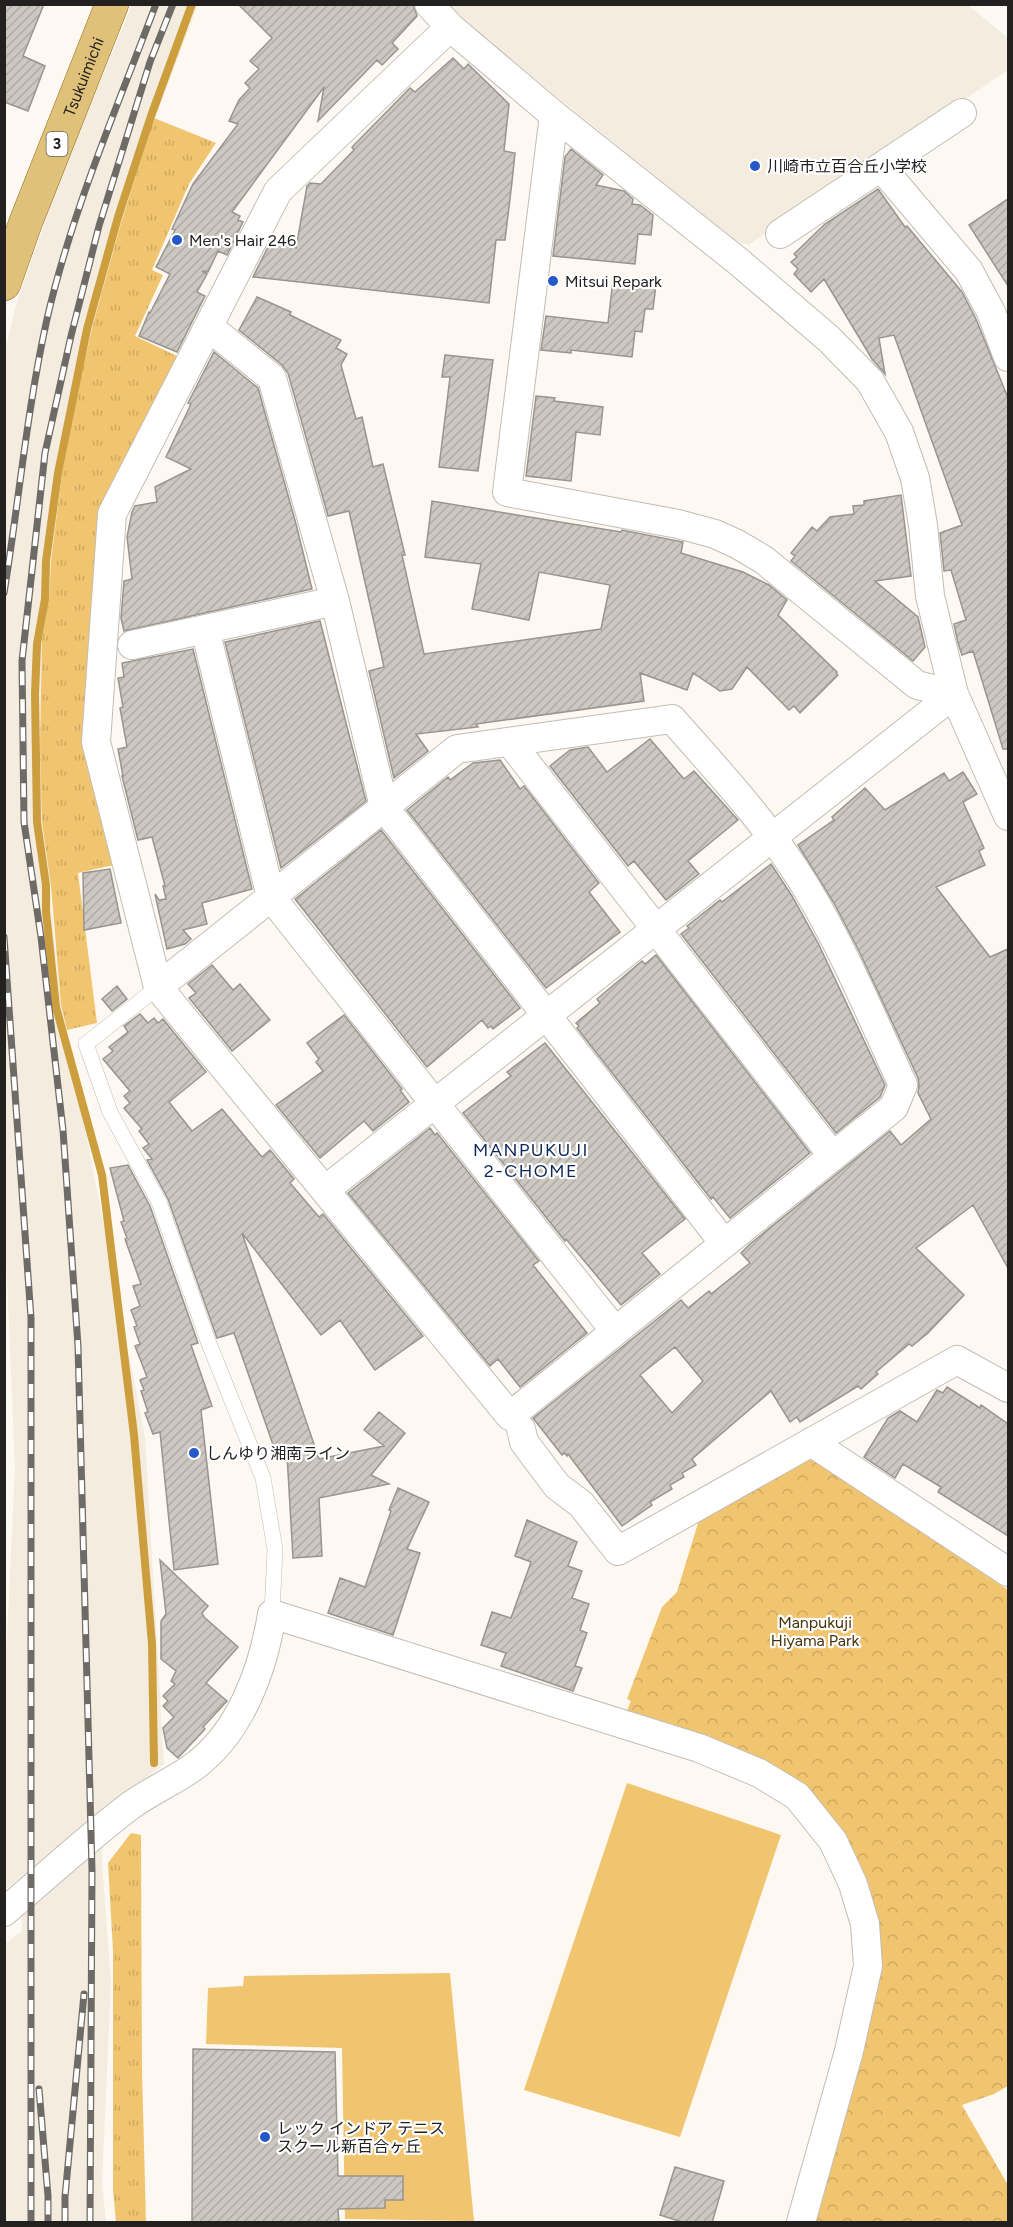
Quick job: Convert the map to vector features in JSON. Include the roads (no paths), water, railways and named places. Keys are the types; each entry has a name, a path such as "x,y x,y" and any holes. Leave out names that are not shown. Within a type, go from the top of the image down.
{"main road":[{"name":"Tsukuimichi","path":"4,284 25,224 112,4"}],"street":[{"path":"429,4 450,27 554,115 748,270 829,339 870,381 899,432 915,478 923,525 930,596 954,694 1008,816"},
{"path":"158,987 457,749 672,719 720,773 806,887 849,967 903,1085 894,1107 510,1416 158,987 96,742 112,513 278,191 450,27"},
{"path":"780,234 962,113"},
{"path":"554,115 507,492 678,524 715,534 764,560 917,685 954,694"},
{"path":"881,167 969,271 991,312 1008,357"},
{"path":"209,327 272,378 335,601 384,807 724,1244"},
{"path":"132,645 335,601"},
{"path":"206,629 271,897 615,1331"},
{"path":"326,1190 954,694"},
{"path":"510,742 833,1156"},
{"path":"521,1429 524,1442 557,1486 581,1504 618,1551 957,1360 1008,1388"},
{"path":"811,1442 1008,1572"},
{"path":"4,1912 131,1805 193,1768 216,1746 244,1706 267,1640 272,1614 699,1748 759,1773 797,1796 833,1841 853,1884 865,1924 868,1966 849,2051 801,2223"}],"lane":[{"path":"158,987 86,1044 110,1112 159,1202 208,1341 262,1478 275,1549 272,1614"}],"waterway":[{"path":"154,1763 152,1644 134,1435 102,1175 56,1007 46,912 46,885 37,822 35,694 37,644 45,599 46,561 58,473 87,329 118,217 151,116 192,4"}],"railway":[{"path":"4,593 34,387 57,278 96,160 156,4"},
{"path":"90,2222 92,1870 78,1346 63,1130 41,937 24,822 22,661 45,453 71,336 99,226 150,62 173,4"},
{"path":"4,937 31,1318 31,2222"},
{"path":"65,2222 65,2197 84,1994"},
{"path":"39,2089 48,2222"}],"place":[{"name":"川崎市立百合丘小学校","path":"755,166"},
{"name":"Men's Hair 246","path":"177,240"},
{"name":"Mitsui Repark","path":"553,281"},
{"name":"しんゆり湘南ライン","path":"194,1453"},
{"name":"レック インドア テニス スクール新百合ヶ丘","path":"265,2137"}],"district":[{"name":"MANPUKUJI 2-CHOME","path":"531,1160"}],"park label":[{"name":"Manpukuji Hiyama Park","path":"815,1631"}]}
